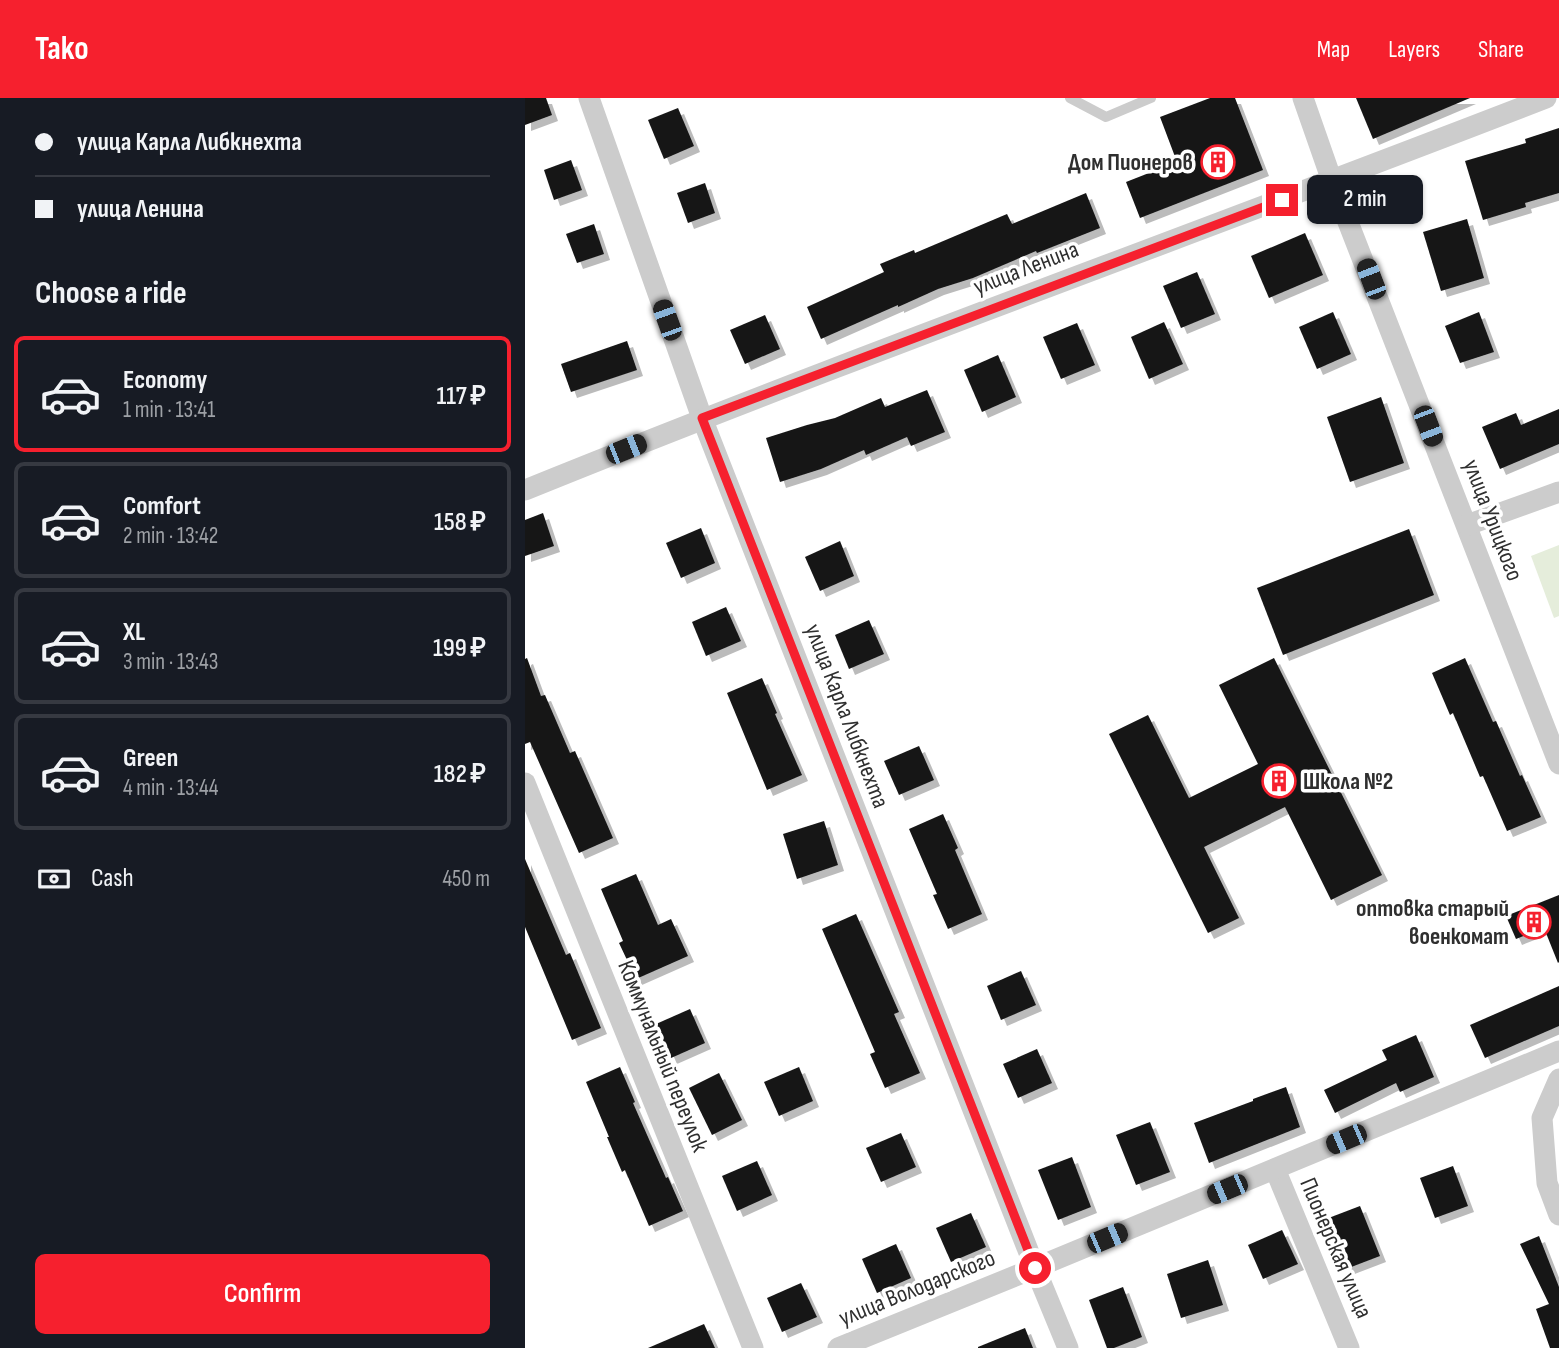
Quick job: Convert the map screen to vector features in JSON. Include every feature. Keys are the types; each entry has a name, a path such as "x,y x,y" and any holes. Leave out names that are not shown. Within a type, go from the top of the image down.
{"street":[{"name":"улица Карла Либкнехта","path":"589,98 702,418 1068,1348"},
{"name":"улица Урицкого","path":"1303,98 1332,181 1559,764"},
{"name":"улица Ленина","path":"525,489 702,418 1546,98"},
{"path":"1467,525 1559,492"},
{"name":"Коммунальный переулок","path":"525,783 753,1348"},
{"name":"улица Володарского","path":"838,1348 1559,1051"},
{"path":"1559,1079 1542,1118 1546,1183 1559,1214"},
{"name":"Пионерская улица","path":"1275,1169 1349,1348"}],"lane":[{"path":"1070,98 1106,117 1151,98"}],"green space":[{"path":"1559,545 1559,616 1554,618 1531,556"}],"building":[{"path":"525,98 546,98 552,115 525,125"},
{"name":"Дом Пионеров","path":"1210,98 1235,98 1263,170 1140,218 1126,182 1177,162 1160,117"},
{"path":"1356,98 1470,98 1373,139"},
{"path":"678,108 694,146 664,159 648,120"},
{"path":"1559,128 1559,193 1525,203 1526,207 1483,220 1465,161 1526,143 1525,139"},
{"path":"571,160 582,190 554,200 544,170"},
{"path":"705,183 715,213 688,223 677,193"},
{"path":"1086,193 1100,228 938,289 821,339 807,307 884,272 880,264 914,250 915,253 1007,214 1012,224"},
{"path":"1467,219 1484,278 1441,291 1423,232"},
{"path":"594,224 604,254 577,263 566,234"},
{"path":"1305,233 1323,275 1269,298 1251,256"},
{"path":"1197,272 1215,314 1181,328 1163,286"},
{"path":"1333,312 1351,354 1317,369 1299,327"},
{"path":"1479,312 1494,352 1460,363 1445,326"},
{"path":"765,315 780,349 745,364 730,330"},
{"path":"1164,322 1183,364 1149,379 1131,337"},
{"path":"1077,323 1095,365 1061,379 1043,337"},
{"path":"627,341 637,370 571,392 561,364"},
{"path":"998,355 1016,397 982,412 964,370"},
{"path":"927,390 945,432 911,446 907,437 866,455 864,450 821,469 780,482 766,438 835,418 881,398 885,407"},
{"path":"1381,397 1404,463 1350,482 1327,417"},
{"path":"1559,409 1559,444 1500,469 1482,427 1516,413 1521,425"},
{"path":"543,513 554,546 525,556 525,520"},
{"path":"701,528 715,563 681,578 666,543"},
{"path":"1409,529 1434,595 1283,655 1257,588"},
{"path":"840,541 854,576 820,591 805,557"},
{"path":"726,607 741,641 706,656 692,622"},
{"path":"869,620 884,654 849,669 835,635"},
{"path":"527,658 541,696 545,695 570,753 575,751 613,838 579,853 530,742 525,744"},
{"name":"Школа №2","path":"1274,658 1382,875 1331,900 1285,807 1204,847 1239,918 1208,933 1109,734 1148,715 1189,798 1258,764 1219,685"},
{"path":"1465,658 1493,722 1496,721 1541,817 1507,831 1432,673"},
{"path":"762,678 802,775 767,790 727,693"},
{"path":"919,746 934,780 899,795 884,761"},
{"path":"943,814 982,914 948,929 933,895 937,894 909,829"},
{"path":"824,821 838,865 797,879 783,834"},
{"path":"525,859 566,955 570,953 601,1028 572,1040 525,927"},
{"path":"636,874 658,925 671,919 688,956 636,979 619,943 623,941 601,889"},
{"name":"оптовка старый военкомат","path":"1559,895 1558,963 1544,928 1516,939 1506,916"},
{"path":"856,914 899,1012 894,1014 920,1073 885,1088 870,1054 875,1052 822,929"},
{"path":"1021,971 1036,1005 1001,1020 987,986"},
{"path":"1559,986 1559,1026 1485,1058 1470,1025"},
{"path":"690,1009 705,1043 671,1058 656,1024"},
{"path":"1416,1035 1434,1077 1400,1092 1396,1083 1335,1113 1324,1090 1387,1060 1382,1050"},
{"path":"1037,1049 1052,1083 1018,1098 1003,1064"},
{"path":"620,1067 635,1102 633,1103 683,1211 649,1226 625,1170 622,1172 586,1082"},
{"path":"799,1067 813,1101 779,1116 764,1082"},
{"path":"719,1073 742,1120 712,1135 689,1088"},
{"path":"1286,1087 1300,1127 1209,1163 1194,1123"},
{"path":"1150,1122 1170,1172 1136,1185 1116,1135"},
{"path":"901,1133 916,1167 881,1182 866,1148"},
{"path":"1072,1157 1091,1207 1058,1220 1038,1170"},
{"path":"757,1161 772,1195 737,1211 722,1176"},
{"path":"1453,1166 1468,1206 1435,1218 1420,1178"},
{"path":"1360,1206 1380,1256 1346,1269 1326,1219"},
{"path":"971,1213 986,1247 951,1262 936,1228"},
{"path":"1282,1230 1298,1264 1263,1279 1248,1245"},
{"path":"1539,1236 1559,1287 1559,1348 1550,1348 1536,1309 1549,1304 1520,1244"},
{"path":"896,1244 911,1278 877,1293 862,1259"},
{"path":"1208,1260 1223,1305 1181,1318 1167,1274"},
{"path":"801,1283 817,1317 782,1332 767,1298"},
{"path":"1123,1287 1142,1337 1107,1348 1089,1300"},
{"path":"704,1324 715,1348 648,1348"},
{"path":"1025,1328 1033,1348 978,1348 978,1347"}],"place":[{"name":"Дом Пионеров","path":"1218,162"},
{"name":"Школа №2","path":"1279,781"},
{"name":"оптовка старый военкомат","path":"1534,922"}],"route":[{"path":"1035,1268 702,418 1282,200"}]}
